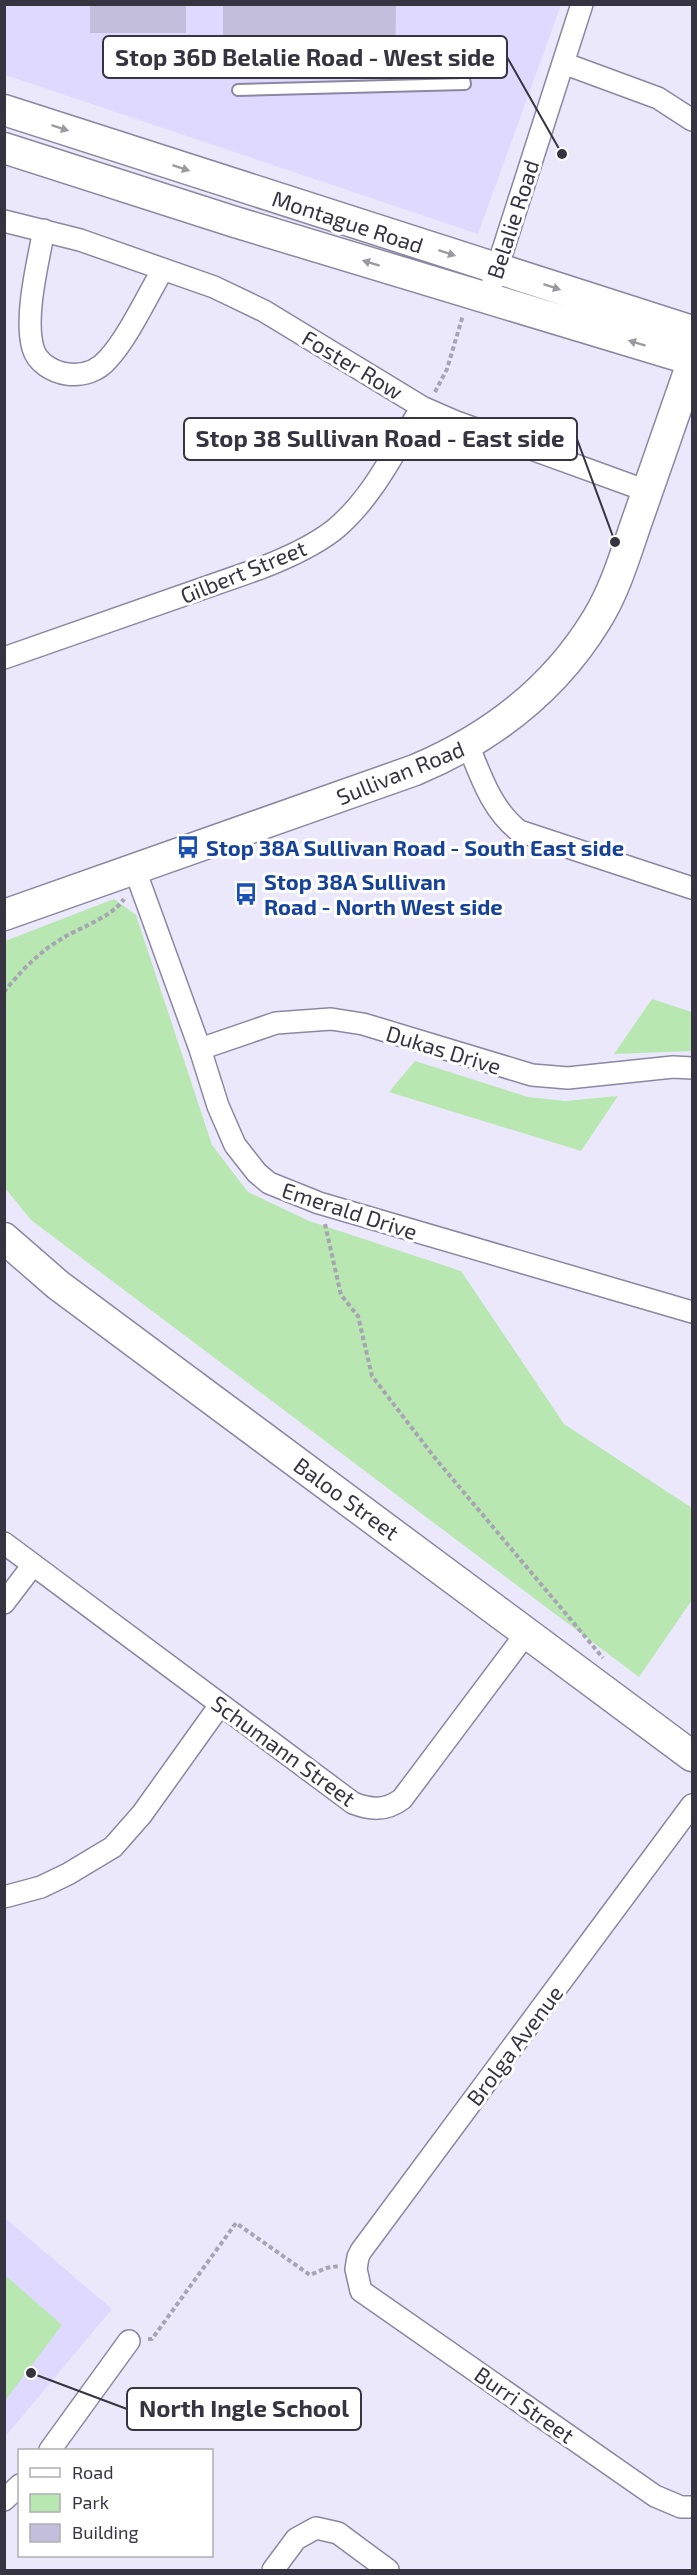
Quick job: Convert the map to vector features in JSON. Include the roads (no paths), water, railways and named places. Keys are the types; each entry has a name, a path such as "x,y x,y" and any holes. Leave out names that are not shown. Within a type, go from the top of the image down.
{"street":[{"name":"Belalie Road","path":"476,303 497,268 582,4"},
{"path":"563,63 658,98 693,120"},
{"name":"Montague Road","path":"4,110 693,331"},
{"name":"Montague Road","path":"4,148 476,303 693,362"},
{"name":"Foster Row","path":"4,221 44,230 214,287 264,311 427,402 453,421 647,491"},
{"path":"44,230 34,288 31,337 38,357 46,367 60,373 85,374 108,360 163,269"},
{"name":"Sullivan Road","path":"4,915 415,770 468,745 493,730 525,705 567,663 597,620 611,592 693,362"},
{"name":"Gilbert Street","path":"4,658 261,568 290,557 315,543 342,523 365,497 427,402"},
{"path":"468,745 494,804 504,818 519,831 693,888"},
{"name":"Emerald Drive","path":"135,870 225,1125 240,1153 269,1183 319,1203 693,1312"},
{"name":"Dukas Drive","path":"200,1049 276,1023 331,1019 363,1023 532,1075 568,1077 673,1067 693,1068"},
{"name":"Baloo Street","path":"4,1238 58,1285 528,1631 693,1756"},
{"name":"Schumann Street","path":"4,1543 353,1803 364,1807 385,1808 402,1799 528,1631"},
{"path":"4,1603 33,1565"},
{"path":"4,1897 41,1887 79,1868 113,1847 142,1814 220,1705"},
{"name":"Brolga Avenue","path":"361,2291 356,2268 361,2251 693,1805"},
{"name":"Burri Street","path":"361,2291 656,2496 681,2507 693,2507"},
{"path":"51,2449 129,2341"},
{"path":"4,2500 18,2487"},
{"path":"273,2571 296,2539 316,2528 338,2533 388,2571"}],"lane":[{"path":"238,90 465,84 461,66"}],"place":[{"name":"Stop 36D Belalie Road - West side","path":"562,154"},
{"name":"Stop 38 Sullivan Road - East side","path":"615,542"},
{"name":"Stop 38A Sullivan Road - South East side","path":"188,847"},
{"name":"Stop 38A Sullivan Road - North West side","path":"246,894"},
{"name":"North Ingle School","path":"31,2373"}]}
